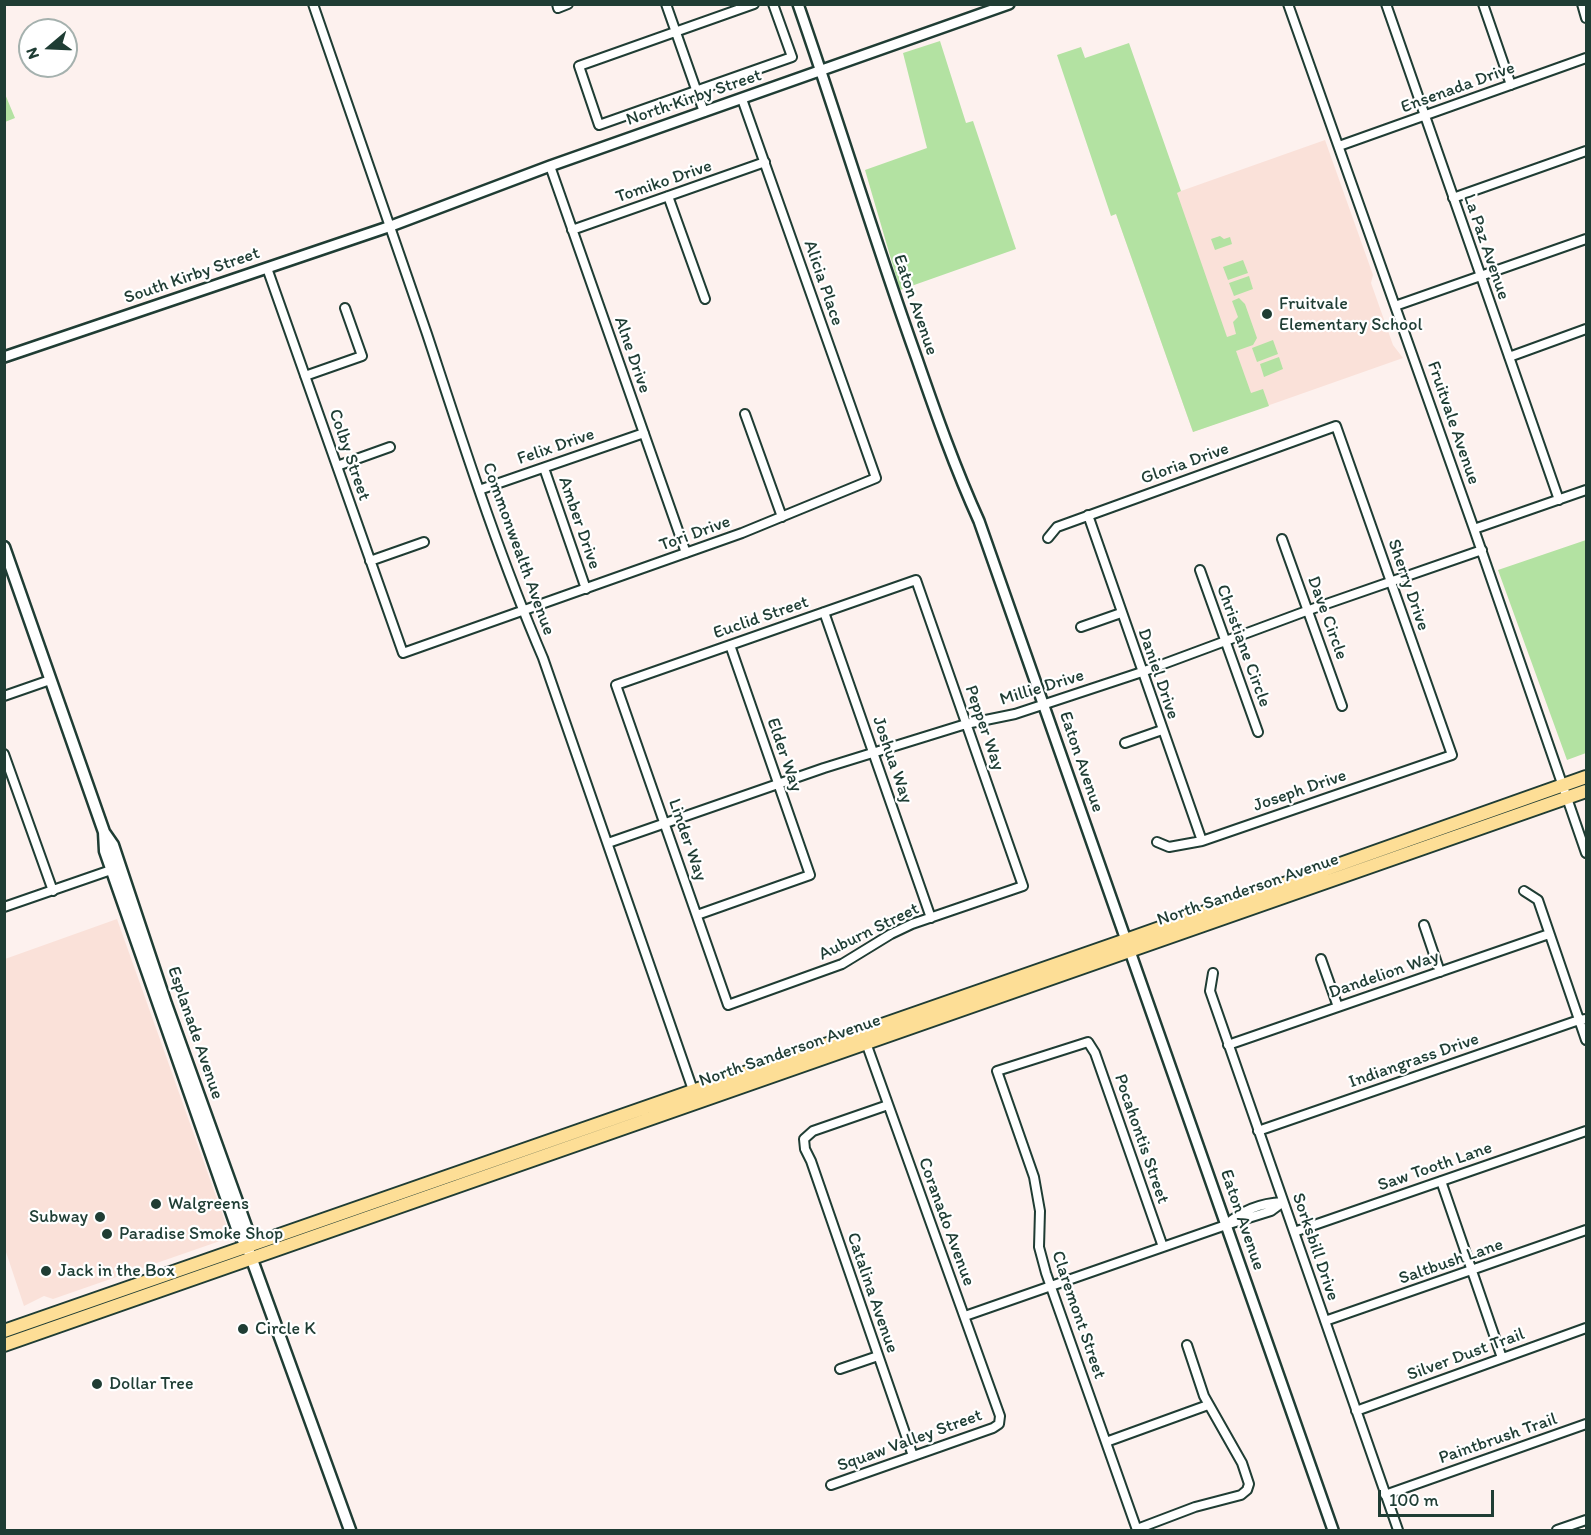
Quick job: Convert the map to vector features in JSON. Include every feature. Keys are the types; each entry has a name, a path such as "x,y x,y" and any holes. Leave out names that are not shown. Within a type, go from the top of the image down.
{"highway":[{"name":"North Sanderson Avenue","path":"4,1331 249,1252 1128,946 1565,792 1587,777"},
{"name":"North Sanderson Avenue","path":"1565,792 1587,791"},
{"name":"North Sanderson Avenue","path":"4,1345 249,1252"}],"main road":[{"name":"Esplanade Avenue","path":"4,547 104,832 113,845 166,1004 248,1232 249,1252"},
{"name":"Esplanade Avenue","path":"104,832 105,851 111,870 204,1138 239,1234 249,1252 350,1530"}],"street":[{"name":"Commonwealth Avenue","path":"313,4 391,226 479,490 522,611 543,658 696,1097"},
{"path":"557,4 558,8 568,4"},
{"path":"666,4 704,112"},
{"path":"754,4 579,66 599,125 792,57 773,4"},
{"name":"Eaton Avenue","path":"798,4 882,262 955,468 979,521 1333,1530"},
{"name":"North Kirby Street","path":"391,226 550,166 1009,4"},
{"name":"Fruitvale Avenue","path":"1288,4 1587,853"},
{"name":"La Paz Avenue","path":"1386,4 1559,500"},
{"path":"1483,4 1511,85"},
{"path":"1582,4 1587,18"},
{"name":"Ensenada Drive","path":"1339,146 1587,58"},
{"name":"Alicia Place","path":"742,99 876,478"},
{"path":"1453,198 1587,151"},
{"name":"Tomiko Drive","path":"572,230 765,162"},
{"name":"Alne Drive","path":"550,166 686,553"},
{"path":"668,196 705,299"},
{"name":"South Kirby Street","path":"4,357 391,226"},
{"path":"1395,306 1587,239"},
{"name":"Colby Street","path":"267,268 403,653"},
{"path":"305,376 362,356 345,308"},
{"path":"1509,357 1587,329"},
{"path":"745,414 782,517"},
{"name":"Gloria Drive","path":"1048,538 1057,526 1336,426"},
{"name":"Sherry Drive","path":"1336,426 1452,755"},
{"name":"Felix Drive","path":"479,490 644,433"},
{"path":"337,466 390,447"},
{"name":"Amber Drive","path":"544,468 586,589"},
{"name":"Tori Drive","path":"403,653 686,553 876,478"},
{"path":"1474,529 1587,490"},
{"name":"Daniel Drive","path":"1088,515 1202,841"},
{"name":"Dave Circle","path":"1282,539 1342,706"},
{"path":"370,561 424,542"},
{"name":"Millie Drive","path":"608,843 778,783 966,724 1015,714 1142,672 1309,610 1482,550"},
{"name":"Christiane Circle","path":"1200,570 1258,732"},
{"name":"Euclid Street","path":"616,685 916,580"},
{"name":"Pepper Way","path":"916,580 1023,886"},
{"name":"Joshua Way","path":"824,612 931,918"},
{"path":"1081,627 1121,613"},
{"name":"Elder Way","path":"697,915 810,875 730,645"},
{"path":"4,696 50,680"},
{"name":"Linder Way","path":"616,685 728,1005"},
{"path":"1125,743 1162,730"},
{"path":"4,754 53,891"},
{"name":"Joseph Drive","path":"1157,842 1169,847 1202,841 1452,755"},
{"path":"4,907 111,870"},
{"name":"Auburn Street","path":"728,1005 832,969 891,934 1023,886"},
{"path":"1524,891 1538,900 1583,1020 1587,1040"},
{"path":"1424,925 1440,972"},
{"name":"Dandelion Way","path":"1228,1045 1549,934"},
{"path":"1321,959 1338,1007"},
{"name":"Sorksbill Drive","path":"1213,973 1210,991 1398,1530"},
{"name":"Indiangrass Drive","path":"1258,1131 1583,1020 1587,1013"},
{"name":"Coranado Avenue","path":"864,1037 1000,1416 999,1424"},
{"name":"Claremont Street","path":"1088,1042 997,1071 1034,1177 1040,1211 1039,1247 1050,1286 1137,1530"},
{"name":"Pocahontis Street","path":"1088,1042 1095,1053 1163,1247"},
{"name":"Catalina Avenue","path":"888,1105 813,1131 804,1139 805,1149 913,1456"},
{"name":"Saw Tooth Lane","path":"1294,1232 1587,1131"},
{"path":"1441,1181 1502,1358"},
{"path":"964,1316 1271,1211 1283,1202"},
{"name":"Saltbush Lane","path":"1325,1321 1587,1230"},
{"name":"Silver Dust Trail","path":"1356,1411 1587,1328"},
{"path":"1137,1530 1195,1507 1241,1495 1250,1484 1242,1463 1208,1405 1186,1345"},
{"path":"840,1370 878,1356"},
{"path":"1106,1442 1208,1405"},
{"name":"Squaw Valley Street","path":"831,1485 999,1424"},
{"name":"Paintbrush Trail","path":"1385,1495 1587,1424"},
{"path":"1557,1530 1587,1520"}],"shaded area":[{"name":"Fruitvale Elementary School","path":"1325,140 1373,275 1371,283 1393,345 1403,358 1193,432 1116,214"},
{"path":"117,919 227,1227 220,1241 53,1299 44,1296 24,1306 5,1249 5,959"}],"green space":[{"path":"940,41 966,123 973,121 1016,249 900,290 865,170 927,148 903,53"},
{"path":"1129,43 1181,191 1177,193 1227,337 1236,334 1233,322 1238,317 1232,301 1239,298 1245,304 1257,338 1253,345 1236,351 1251,393 1263,389 1269,406 1193,432 1116,214 1111,216 1057,55 1081,47 1085,58"},
{"path":"5,94 15,118 4,122"},
{"path":"1220,236 1224,239 1230,237 1232,244 1215,250 1211,239"},
{"path":"1243,260 1248,273 1228,280 1223,267"},
{"path":"1249,276 1253,289 1234,296 1229,283"},
{"path":"1273,340 1278,354 1257,362 1252,348"},
{"path":"1279,357 1283,369 1264,377 1260,364"},
{"path":"1586,540 1586,753 1567,760 1498,570"}],"place":[{"name":"Fruitvale Elementary School","path":"1267,314"},
{"name":"Walgreens","path":"156,1204"},
{"name":"Subway","path":"100,1217"},
{"name":"Paradise Smoke Shop","path":"107,1234"},
{"name":"Jack in the Box","path":"46,1271"},
{"name":"Circle K","path":"243,1329"},
{"name":"Dollar Tree","path":"97,1384"}]}
